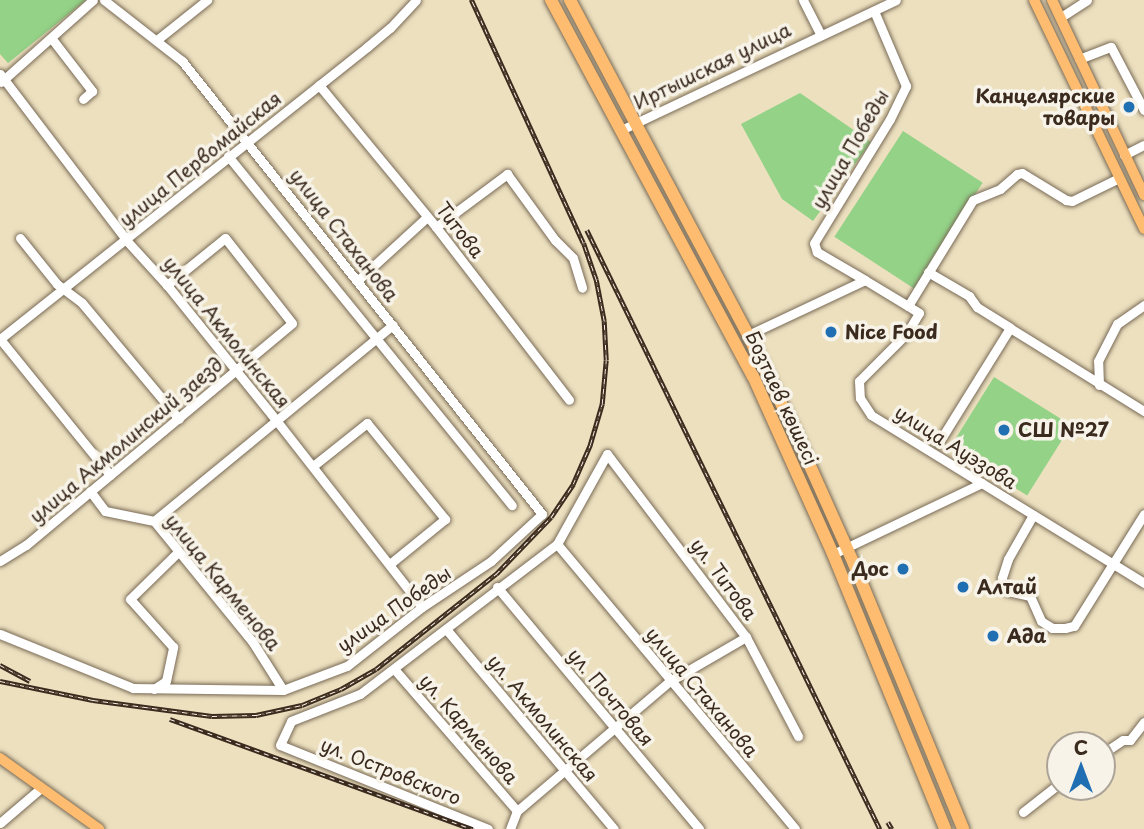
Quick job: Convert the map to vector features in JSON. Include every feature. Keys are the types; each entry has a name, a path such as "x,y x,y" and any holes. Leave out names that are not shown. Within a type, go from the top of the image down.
{"highway":[{"name":"Бозтаев көшесі","path":"551,0 753,376 833,554 945,829"},
{"name":"Бозтаев көшесі","path":"570,0 748,335 847,548 963,829"}],"main road":[{"path":"1034,0 1144,229"},
{"path":"1052,0 1144,195"},
{"path":"0,758 98,829"}],"street":[{"path":"1,79 52,39 93,0"},
{"name":"улица Стаханова","path":"104,0 158,39 182,61 540,510"},
{"path":"158,39 207,0"},
{"name":"улица Первомайская","path":"0,339 127,241 228,156 390,28 415,0"},
{"path":"803,0 820,34"},
{"name":"Иртышская улица","path":"621,130 896,0"},
{"path":"1061,18 1087,0"},
{"name":"улица Победы","path":"865,280 817,252 814,243 890,119 906,86 874,11"},
{"path":"52,39 92,91 83,99"},
{"path":"1079,59 1111,47 1144,110"},
{"name":"улица Акмолинская","path":"1,79 127,241 167,285 313,466 422,607"},
{"name":"Титова","path":"320,85 436,227 569,400"},
{"path":"1124,155 1144,145"},
{"path":"228,156 512,505"},
{"path":"748,335 865,280 908,306 973,200 1000,189 1017,174 1022,173 1072,201 1119,178"},
{"path":"436,227 507,174 555,240 573,258 582,288"},
{"path":"358,281 427,217"},
{"path":"20,238 57,284 66,288 82,303 178,419"},
{"name":"улица Акмолинский заезд","path":"0,561 26,545 292,323 225,239 167,285"},
{"path":"928,272 969,296 977,307 1098,385 1144,411"},
{"path":"1098,385 1098,361 1117,324 1144,305"},
{"name":"улица Ауэзова","path":"908,306 919,313 899,343 864,373 859,381 860,398 871,415 1144,583"},
{"path":"154,521 393,325"},
{"path":"939,442 1010,328"},
{"path":"0,339 110,475"},
{"path":"313,466 367,423 445,520 391,564"},
{"name":"ул. Титова","path":"557,544 607,454 746,636 799,736"},
{"path":"833,554 982,483"},
{"name":"улица Карменова","path":"90,491 105,511 154,521 253,641 283,690"},
{"name":"улица Победы","path":"0,634 133,688 283,690 347,666 422,607 491,561 542,516 540,510"},
{"path":"1033,515 1008,559 1002,578 1008,591 1030,596 1041,621 1052,628 1074,626 1144,514"},
{"path":"395,670 497,587 557,544"},
{"name":"улица Стаханова","path":"557,544 796,829"},
{"path":"152,690 166,681 173,647 130,598 178,552"},
{"name":"ул. Почтовая","path":"497,587 699,829"},
{"name":"ул. Акмолинская","path":"446,629 614,829"},
{"path":"512,828 517,811 562,769 670,681 746,636"},
{"name":"ул. Островского","path":"395,670 360,694 291,721 280,745 488,829"},
{"name":"ул. Карменова","path":"395,670 517,811"},
{"path":"1116,744 1122,740 1130,740 1144,722"},
{"path":"0,823 41,788"},
{"path":"1023,813 1046,794"}],"green space":[{"path":"0,0 86,0 8,63 0,54"},
{"path":"800,93 871,142 813,221 782,199 741,124"},
{"path":"903,131 983,183 914,288 834,237"},
{"path":"994,377 1071,425 1027,496 950,447"}],"railway":[{"path":"0,681 93,700 212,716 256,715 302,705 341,689 376,669 496,574 551,517 573,484 590,445 602,404 606,360 604,321 596,280 583,243 471,0"},
{"path":"587,230 880,829"},
{"path":"0,665 30,681"},
{"path":"170,719 473,829"},
{"path":"888,822 892,829"}],"place":[{"name":"Канцелярские товары","path":"1129,107"},
{"name":"Nice Food","path":"831,332"},
{"name":"СШ №27","path":"1004,430"},
{"name":"Дос","path":"903,569"},
{"name":"Алтай","path":"963,587"},
{"name":"Ада","path":"993,636"}]}
